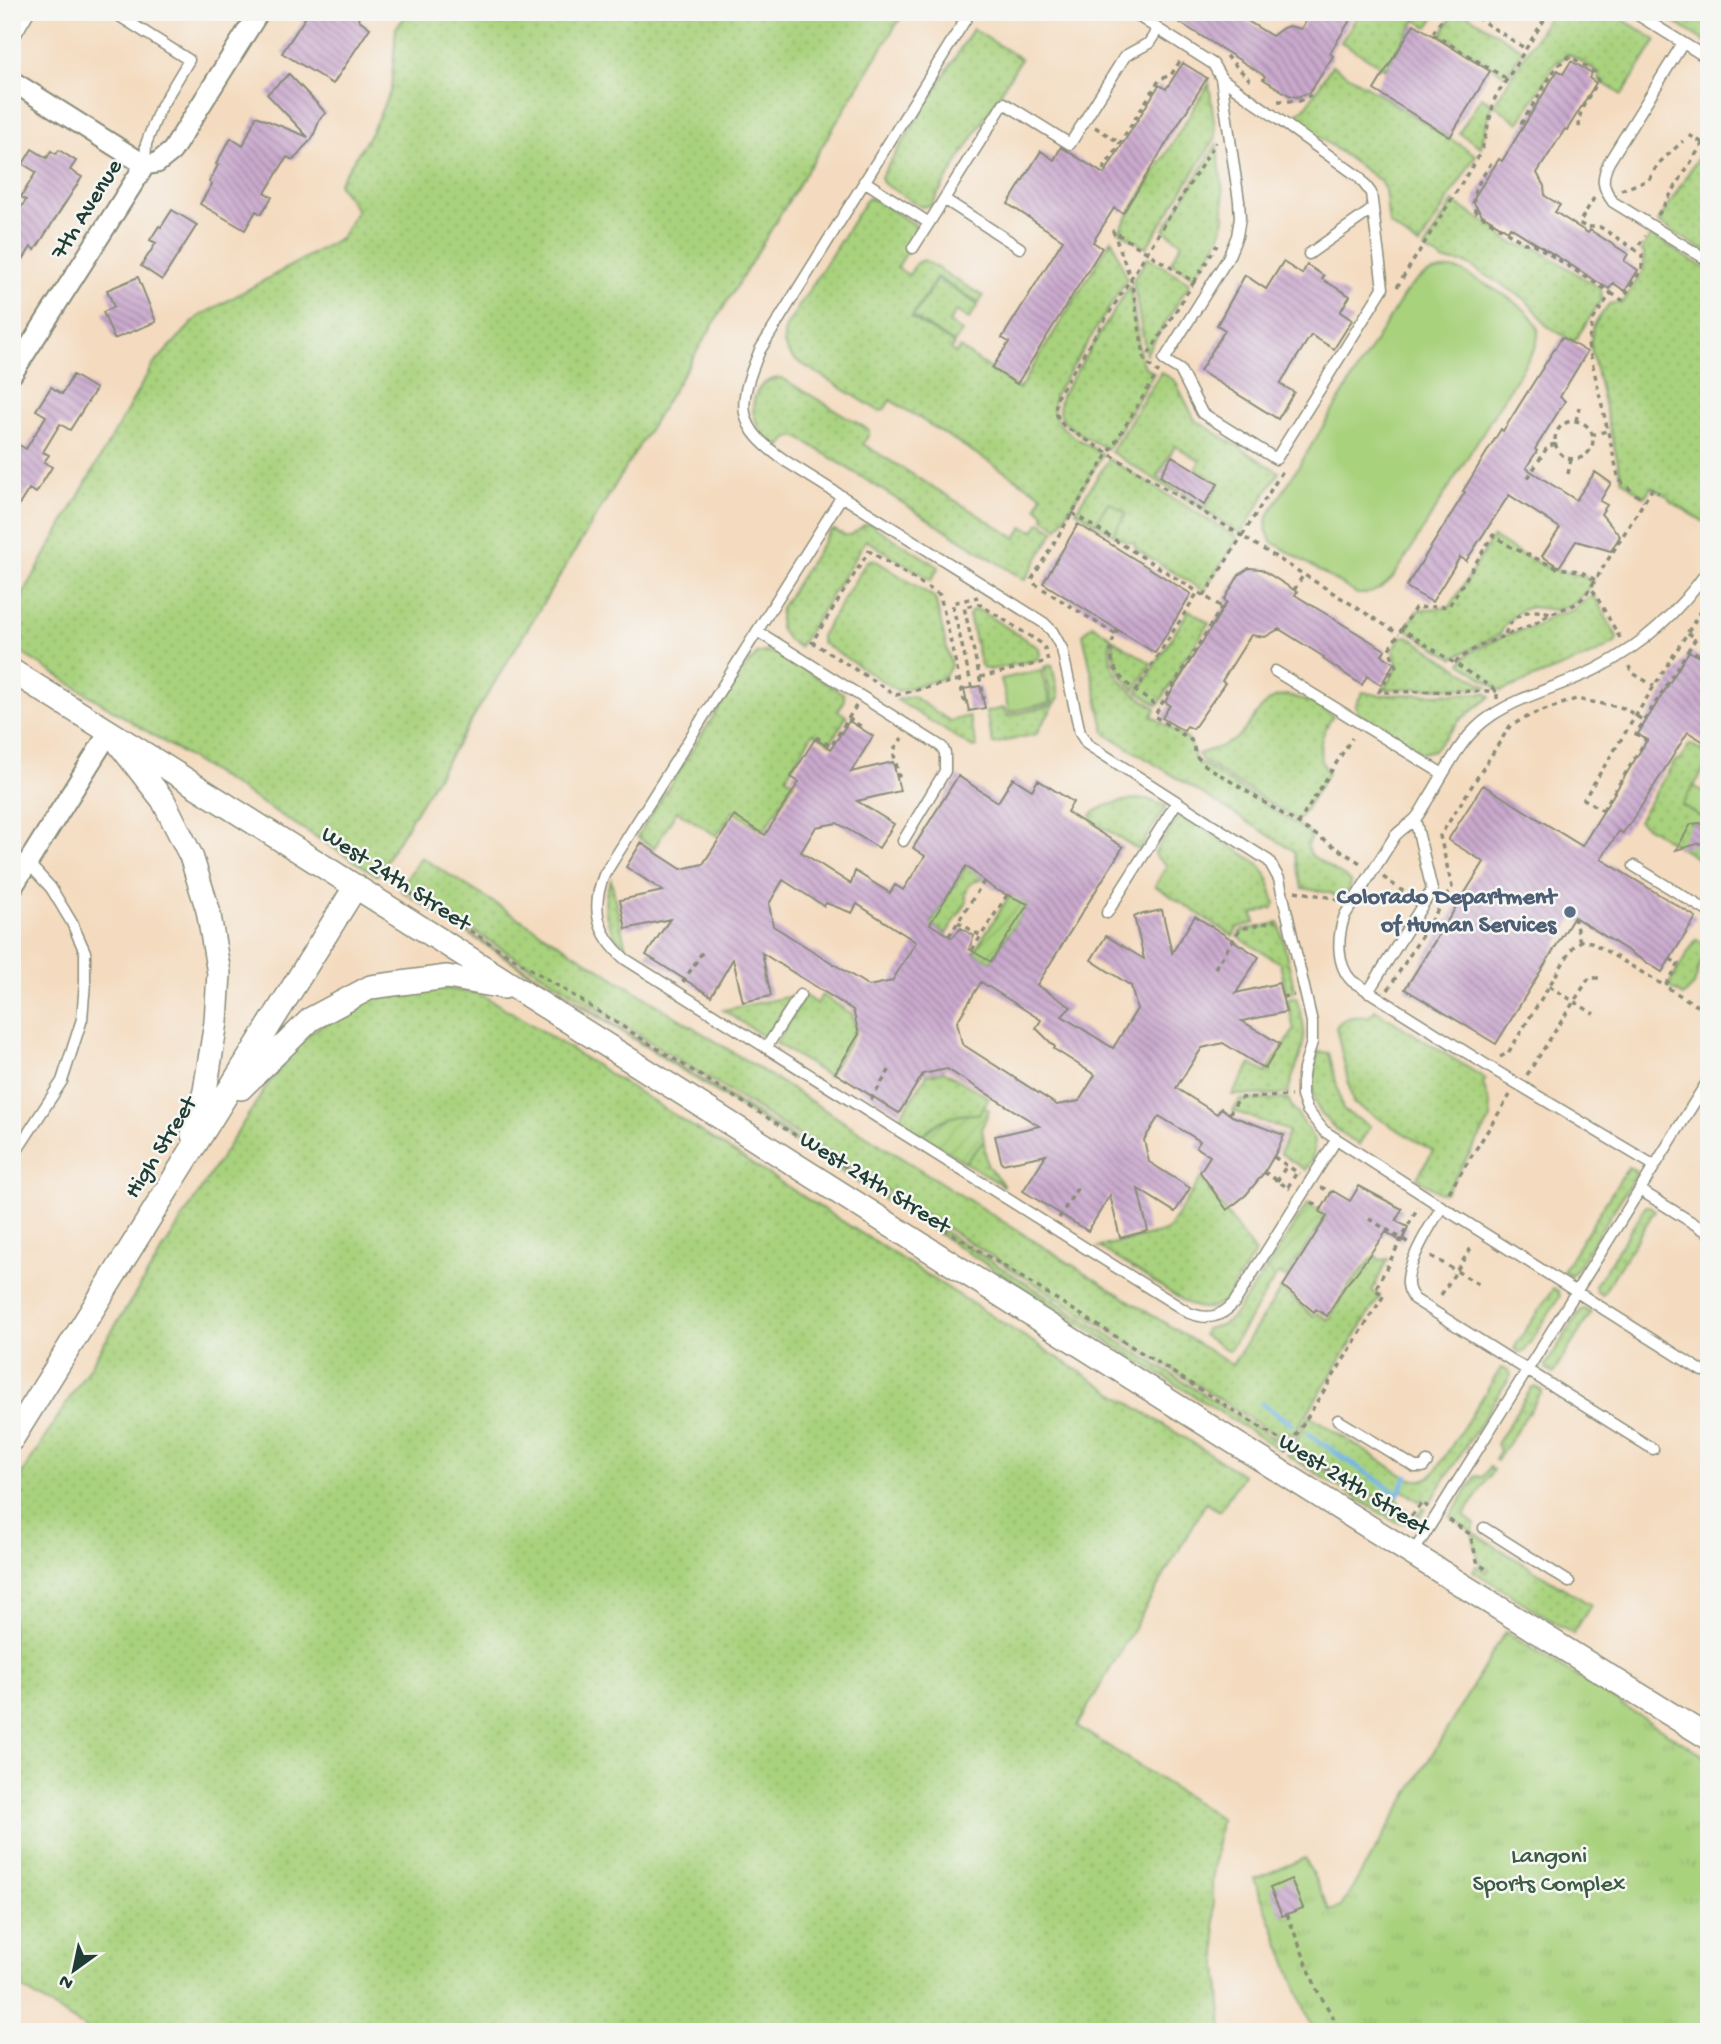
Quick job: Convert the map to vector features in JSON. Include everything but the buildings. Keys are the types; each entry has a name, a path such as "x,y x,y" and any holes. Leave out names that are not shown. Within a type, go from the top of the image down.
{"street":[{"name":"7th Avenue","path":"12,374 145,165 157,163 172,151 260,12"},
{"path":"12,81 145,165"},
{"name":"West 24th Street","path":"12,671 1275,1469 1709,1738"},
{"path":"12,888 110,732 163,800 191,856 211,923 219,973 216,1021 205,1091 186,1160"},
{"name":"High Street","path":"12,1439 356,886"},
{"path":"200,1136 245,1084 311,1019 371,986 447,977 517,990"}],"lane":[{"path":"12,41 29,12"},
{"path":"113,12 189,60 159,110 146,144 145,165"},
{"path":"970,12 766,337 744,391 743,405 750,428 764,445 1044,623 1058,639 1062,649 1080,733 1087,744 1269,861 1275,869 1281,888 1312,1022 1312,1042 1304,1069 1302,1096 1307,1110 1324,1132 1702,1371"},
{"path":"1132,12 1213,64 1221,78 1239,201 1237,236 1228,258 1164,360 1180,370 1202,413 1276,459 1383,288 1371,193 1359,177 1221,78"},
{"path":"1633,12 1709,59"},
{"path":"913,248 1004,103 1070,144 1125,56 1149,43 1158,29"},
{"path":"1684,43 1609,162 1602,182 1613,202 1709,261"},
{"path":"864,181 929,223"},
{"path":"944,200 1020,248"},
{"path":"1309,254 1373,209"},
{"path":"842,496 604,875 596,899 600,924 614,949 625,959 864,1110 1189,1313 1200,1317 1218,1316 1234,1303 1336,1140"},
{"path":"1655,1166 1352,981 1341,966 1340,927 1349,908 1395,836 1415,819 1463,741 1475,728 1497,712 1599,668 1625,652 1669,617 1709,569"},
{"path":"757,631 942,747 945,753 945,771 903,841"},
{"path":"1275,671 1443,774"},
{"path":"1107,913 1177,802"},
{"path":"1368,992 1432,890 1415,819"},
{"path":"12,1158 62,1081 82,1019 85,982 85,952 72,923 51,888 28,863"},
{"path":"1634,866 1709,912"},
{"path":"766,1048 800,995"},
{"path":"1412,1554 1709,1079"},
{"path":"1640,1190 1709,1233"},
{"path":"1442,1207 1427,1231 1408,1273 1407,1283 1414,1299 1653,1449"},
{"path":"1338,1420 1415,1468 1423,1467 1427,1462"},
{"path":"1484,1528 1569,1582"}],"path":[{"path":"1446,12 1432,34 1507,79"},
{"path":"1468,12 1526,49"},
{"path":"1482,149 1495,98 1549,12"},
{"path":"1103,170 1160,79 1171,75 1183,56"},
{"path":"1521,124 1557,66 1570,56 1596,73 1598,82 1580,111 1580,132"},
{"path":"1084,120 1120,143"},
{"path":"1689,135 1703,143"},
{"path":"1221,150 1219,137 1058,395 1055,404 1059,419 1064,426 1178,497 1497,691"},
{"path":"1608,195 1648,180 1658,164 1683,141"},
{"path":"1491,163 1473,195 1472,204 1476,212 1524,243 1532,243 1622,300 1642,269 1642,254 1636,250"},
{"path":"1159,707 1135,692 1115,667 1111,649 1116,632 1035,584 1032,579 1158,372 1144,361 1131,279 1113,231 1194,282"},
{"path":"1144,361 1222,237"},
{"path":"1611,293 1593,320 1588,344 1619,480 1644,500"},
{"path":"1576,421 1579,407"},
{"path":"1571,421 1588,428 1591,435 1588,451 1578,458 1561,453 1556,444 1555,437 1560,426 1571,421"},
{"path":"1591,435 1607,431"},
{"path":"1528,478 1548,446 1556,444"},
{"path":"1568,474 1571,458"},
{"path":"1455,663 1473,649 1536,623 1550,613 1576,605 1584,598 1652,489 1659,493"},
{"path":"1178,497 1182,491"},
{"path":"1072,513 1222,607 1154,716 1191,740 1200,761 1320,838"},
{"path":"1497,691 1379,692 1396,665 1390,649 1415,608 1449,606 1493,535 1511,547 1557,568 1580,571 1595,580"},
{"path":"1204,596 1242,536"},
{"path":"959,680 896,695 812,642 869,551 940,595 966,700"},
{"path":"1294,590 1304,574"},
{"path":"1591,587 1620,638"},
{"path":"1135,692 1198,592"},
{"path":"972,688 952,603 981,596 991,603 997,594"},
{"path":"1687,632 1696,638 1636,734 1646,740 1603,810 1584,799 1687,632 1709,597"},
{"path":"980,677 1048,662 1044,645 979,604 964,607 980,677 985,697 982,698"},
{"path":"1505,634 1511,621 1519,614 1532,611 1550,613"},
{"path":"1689,649 1698,654 1709,637"},
{"path":"1497,691 1497,712"},
{"path":"816,737 831,746 862,696"},
{"path":"1388,990 1450,891 1452,883 1440,836 1510,726 1531,715 1576,699 1624,708 1644,721"},
{"path":"848,718 862,727 861,729"},
{"path":"897,776 893,751 909,726"},
{"path":"1298,824 1352,738"},
{"path":"1456,810 1464,815"},
{"path":"949,936 986,877"},
{"path":"402,888 1403,1517 1412,1515 1422,1503 1438,1513 1470,1534 1478,1564 1488,1570"},
{"path":"1281,888 1333,898 1349,908"},
{"path":"972,950 1009,892"},
{"path":"1445,900 1456,907"},
{"path":"1574,917 1580,942"},
{"path":"1215,968 1240,929 1287,918"},
{"path":"958,922 981,936"},
{"path":"1495,1057 1508,1053 1573,947 1580,942 1591,942 1709,1013"},
{"path":"677,991 703,951"},
{"path":"1665,986 1679,964 1670,959"},
{"path":"1527,1076 1589,978 1600,978"},
{"path":"1549,986 1594,1014"},
{"path":"864,1110 890,1069"},
{"path":"1449,1192 1510,1095"},
{"path":"1229,1114 1239,1098 1302,1096"},
{"path":"1277,1181 1287,1165"},
{"path":"1287,1187 1297,1172"},
{"path":"1053,1228 1078,1187"},
{"path":"1275,1469 1384,1295 1376,1290 1424,1196"},
{"path":"1441,1295 1471,1248"},
{"path":"1287,1914 1317,1990 1342,2032"}],"green space":[{"path":"409,12 904,12 377,875 12,647 12,614 152,366 198,317 341,238 357,210 338,184 371,133 391,90 396,28"},
{"path":"1360,12 1438,12 1428,27 1416,20 1385,69 1341,42"},
{"path":"1455,12 1463,12 1523,50 1507,76 1441,35"},
{"path":"1552,12 1611,12 1656,40 1622,95 1600,81 1598,72 1569,54 1555,64 1519,123 1496,106 1496,101"},
{"path":"1658,12 1709,12 1709,44"},
{"path":"973,29 1021,59 931,205 921,207 883,183 881,177"},
{"path":"1332,65 1476,155 1419,246 1389,224 1385,190 1380,181 1293,118 1308,104"},
{"path":"1209,83 1216,137 1146,248 1119,231"},
{"path":"1481,97 1492,103 1481,147 1459,133"},
{"path":"1709,140 1709,254 1658,222"},
{"path":"1217,144 1224,221 1217,243 1194,277 1171,262 1182,243 1164,230"},
{"path":"869,198 918,227 917,236 897,268 909,275 916,263 924,260 983,296 979,303 937,277 911,318 954,344 951,350 956,353 960,348 1019,389 1112,239 1127,279 1055,395 1053,406 1055,416 1067,431 1103,454 1058,528 1043,517 1044,514 1037,507 1042,495 890,400 884,410 879,411 794,359 788,352 784,344 786,327"},
{"path":"1453,202 1498,230 1503,237 1516,245 1533,246 1601,289 1602,299 1574,342 1546,325 1525,299 1465,263 1444,261 1424,249"},
{"path":"1651,235 1709,271 1709,518 1706,523 1652,487 1644,497 1622,480 1590,344 1594,325 1609,304 1623,302 1644,269 1644,252 1641,251"},
{"path":"1148,257 1190,283 1146,354 1133,280"},
{"path":"1451,269 1461,271 1517,303 1534,320 1538,329 1536,346 1395,575 1378,589 1357,594 1271,541 1266,529 1268,516 1405,293 1425,275"},
{"path":"937,279 978,305 969,319 956,311 949,323 962,332 954,343 913,317"},
{"path":"1130,285 1141,360 1145,367 1154,373 1107,449 1072,429 1061,415 1059,406 1061,396"},
{"path":"1161,372 1175,381 1195,420 1279,472 1241,534 1181,496 1183,493 1205,507 1219,484 1196,468 1200,461 1175,446 1157,477 1179,491 1178,494 1111,452"},
{"path":"782,378 869,430 863,444 1016,538 1023,527 1034,531 1040,522 1055,530 1025,580 798,437 788,439 780,447 768,439 757,425 753,406 758,390 764,384"},
{"path":"1109,459 1238,538 1204,591 1136,549 1134,542 1127,542 1113,534 1126,513 1108,502 1095,523 1076,510"},
{"path":"1109,502 1126,513 1113,534 1095,523"},
{"path":"870,524 939,567 931,580 866,540 799,647 788,640 779,627 781,608 829,533 834,530 851,535 864,525"},
{"path":"1493,537 1540,564 1593,581 1575,603 1556,610 1531,607 1521,610 1508,621 1500,634 1453,658 1406,629 1418,610 1450,607"},
{"path":"873,559 935,598 951,666 944,678 898,691 821,642 821,636 867,561"},
{"path":"1593,594 1617,637 1616,642 1597,653 1501,691 1461,663 1475,650 1506,635 1536,626 1553,615 1571,611"},
{"path":"973,610 979,610 1039,648 1040,656 1036,660 989,670 983,668 969,615"},
{"path":"1189,610 1209,623 1182,662 1183,665 1158,705 1138,692"},
{"path":"1092,625 1111,637 1111,662 1120,680 1156,708 1152,716 1190,741 1197,761 1308,832 1311,837 1307,846 1311,855 1351,881 1342,901 1330,893 1302,888 1294,851 1105,733 1083,634"},
{"path":"1408,636 1487,687 1384,689 1398,666 1393,650 1401,637"},
{"path":"1114,640 1151,663 1135,690 1117,667 1113,654"},
{"path":"777,653 844,694 844,702 838,711 847,716 830,743 813,733 786,777 794,782 764,831 733,811 717,836 677,811 654,848 637,837 741,673 757,654"},
{"path":"1052,665 1059,697 1036,734 993,744 986,712 1004,708 1007,716 1053,705 1044,667"},
{"path":"1041,670 1050,703 1009,712 1001,679"},
{"path":"1363,692 1377,695 1486,693 1490,697 1460,720 1434,750 1422,753 1357,713 1356,704"},
{"path":"1287,695 1313,703 1333,716 1325,730 1320,751 1328,773 1298,821 1204,762 1198,754 1234,740 1269,701"},
{"path":"912,696 950,721 969,716 977,747 973,748 897,700"},
{"path":"1690,744 1702,751 1705,747 1709,749 1709,762 1682,805 1709,822 1707,828 1700,823 1691,824 1705,842 1709,835 1709,866 1638,821 1675,761 1680,760"},
{"path":"1693,786 1709,796 1709,822 1682,805"},
{"path":"1147,799 1166,806 1139,850 1093,821 1091,815 1106,806"},
{"path":"1179,817 1186,818 1259,864 1268,878 1275,903 1273,908 1253,914 1255,923 1238,927 1233,936 1155,886 1167,865 1156,857 1155,852"},
{"path":"421,857 1232,1365 1281,1289 1313,1316 1317,1313 1328,1320 1350,1284 1375,1255 1380,1260 1388,1259 1372,1291 1380,1296 1293,1436 1286,1431 1281,1438 402,886"},
{"path":"967,865 983,876 968,887 967,902 946,934 930,924"},
{"path":"611,880 626,949 614,934 605,908"},
{"path":"400,890 1284,1445 1280,1450"},
{"path":"1011,893 1028,904 991,962 974,952"},
{"path":"1279,923 1295,992 1286,993 1280,963 1238,937 1241,931"},
{"path":"1696,939 1709,947 1709,955 1701,962 1694,985 1683,996 1668,986"},
{"path":"442,988 480,994 518,1016 1243,1475 1220,1511 1206,1503 1077,1726 1220,1818 1212,1884 1223,2032 92,2032 12,1982 12,1490 220,1159 293,1050 314,1030 369,998"},
{"path":"822,995 852,1014 856,1031 828,1076 776,1043 805,996 817,1004"},
{"path":"793,996 763,1036 723,1010"},
{"path":"1296,997 1304,1025 1303,1042 1288,1094 1232,1095 1251,1064 1266,1073 1294,1030 1287,999"},
{"path":"1375,1010 1486,1079 1483,1083 1491,1119 1446,1192 1440,1193 1417,1178 1433,1151 1353,1103 1336,1027 1347,1018 1369,1017"},
{"path":"1318,1052 1329,1053 1343,1110 1370,1126 1359,1145 1333,1126 1318,1108 1313,1084"},
{"path":"944,1071 989,1098 979,1114 948,1118 934,1125 922,1136 898,1120 927,1075"},
{"path":"1288,1099 1313,1140 1312,1158 1306,1170 1280,1153 1289,1131 1233,1111 1240,1100"},
{"path":"984,1107 989,1110 982,1128 984,1141 965,1162 922,1136 941,1121 955,1116 979,1114"},
{"path":"984,1141 987,1165 1003,1186 965,1162"},
{"path":"1628,1167 1635,1170 1636,1175 1570,1276 1564,1269"},
{"path":"1201,1178 1255,1253 1225,1300 1209,1308 1190,1305 1099,1247 1167,1231"},
{"path":"1308,1203 1326,1216 1286,1278 1279,1273 1275,1278 1267,1268"},
{"path":"1646,1206 1655,1210 1602,1295 1596,1291 1595,1286"},
{"path":"1267,1268 1275,1278 1229,1351 1203,1335 1205,1329 1221,1325 1232,1318"},
{"path":"1553,1289 1560,1296 1521,1353 1515,1346"},
{"path":"1584,1309 1591,1313 1553,1374 1546,1365"},
{"path":"1501,1368 1509,1371 1511,1375 1429,1504 1422,1499 1420,1502 1402,1490 1397,1497 1399,1505 1407,1510 1404,1515 1292,1445 1310,1416 1403,1475 1424,1480 1435,1472"},
{"path":"1535,1387 1542,1391 1497,1461 1495,1460 1500,1450 1496,1444 1531,1389"},
{"path":"1291,1449 1401,1518 1411,1518 1423,1507 1426,1509 1411,1522 1392,1520 1287,1455"},
{"path":"1489,1467 1493,1470 1464,1516 1475,1524 1472,1532 1450,1517 1476,1476 1483,1477"},
{"path":"1472,1532 1591,1605 1573,1634 1473,1571 1476,1566 1487,1572 1489,1569 1479,1563"},
{"name":"Langoni Sports Complex","path":"1505,1632 1709,1759 1709,2032 1317,2032 1310,2022 1254,1879 1305,1858 1330,1911 1341,1907"}],"waterway":[{"path":"1262,1404 1292,1424"},
{"path":"1308,1434 1398,1494 1407,1477"}],"place":[{"name":"Colorado Department of Human Services","path":"1570,912"}]}
